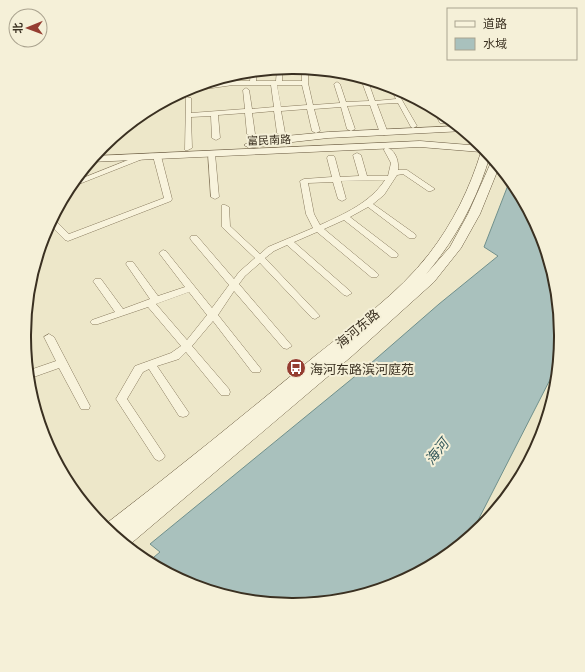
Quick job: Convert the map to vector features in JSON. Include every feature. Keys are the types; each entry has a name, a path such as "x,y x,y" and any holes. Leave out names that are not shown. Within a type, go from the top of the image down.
{"main road":[{"path":"250,144 271,140 453,129"},
{"path":"449,141 466,140"},
{"path":"449,141 473,147"},
{"name":"富民南路","path":"107,152 250,144 393,145 449,141"},
{"path":"250,144 307,154 424,148 462,152 477,156 482,168"},
{"name":"富民南路","path":"101,158 210,154 250,144"},
{"name":"海河东路","path":"114,527 270,402 406,286 433,257 447,238 474,187 484,159"},
{"name":"海河东路","path":"125,537 282,405 347,353 429,279 456,248 474,214 493,169"}],"street":[{"path":"279,75 277,84 281,133"},
{"path":"218,85 232,83 277,84 305,82 305,75"},
{"path":"253,78 253,83"},
{"path":"305,84 316,131"},
{"path":"337,84 351,129"},
{"path":"366,85 384,133"},
{"path":"246,90 250,144"},
{"path":"396,96 413,126"},
{"path":"188,98 188,148"},
{"path":"188,115 248,112 311,106 399,102"},
{"path":"214,113 216,138"},
{"path":"159,456 121,398 139,369 175,356 186,347 242,274 271,249 318,229 368,204 381,193 393,176 395,163 388,150"},
{"path":"210,154 215,198"},
{"path":"357,155 364,178"},
{"path":"82,181 146,156"},
{"path":"56,226 68,238 168,199 157,156"},
{"path":"331,158 342,199"},
{"path":"374,275 318,229 310,214 304,181 393,176 404,172 431,189"},
{"path":"368,204 412,236"},
{"path":"225,207 226,226 260,258 316,316"},
{"path":"344,216 394,255"},
{"path":"194,238 286,346"},
{"path":"288,241 347,293"},
{"path":"163,253 256,369"},
{"path":"130,264 153,301 186,347 225,392"},
{"path":"98,281 120,312"},
{"path":"95,322 190,288"},
{"path":"49,337 85,406"},
{"path":"34,373 62,363"},
{"path":"152,365 183,413"}],"water":[{"name":"海河","path":"507,187 527,220 545,268 552,302 554,336 552,370 550,379 479,519 465,533 438,553 393,578 360,589 310,597 275,597 225,589 192,578 154,557 160,552 150,544 370,364 439,304 498,256 484,247"}],"place":[{"name":"海河东路滨河庭苑","path":"296,368"}]}
